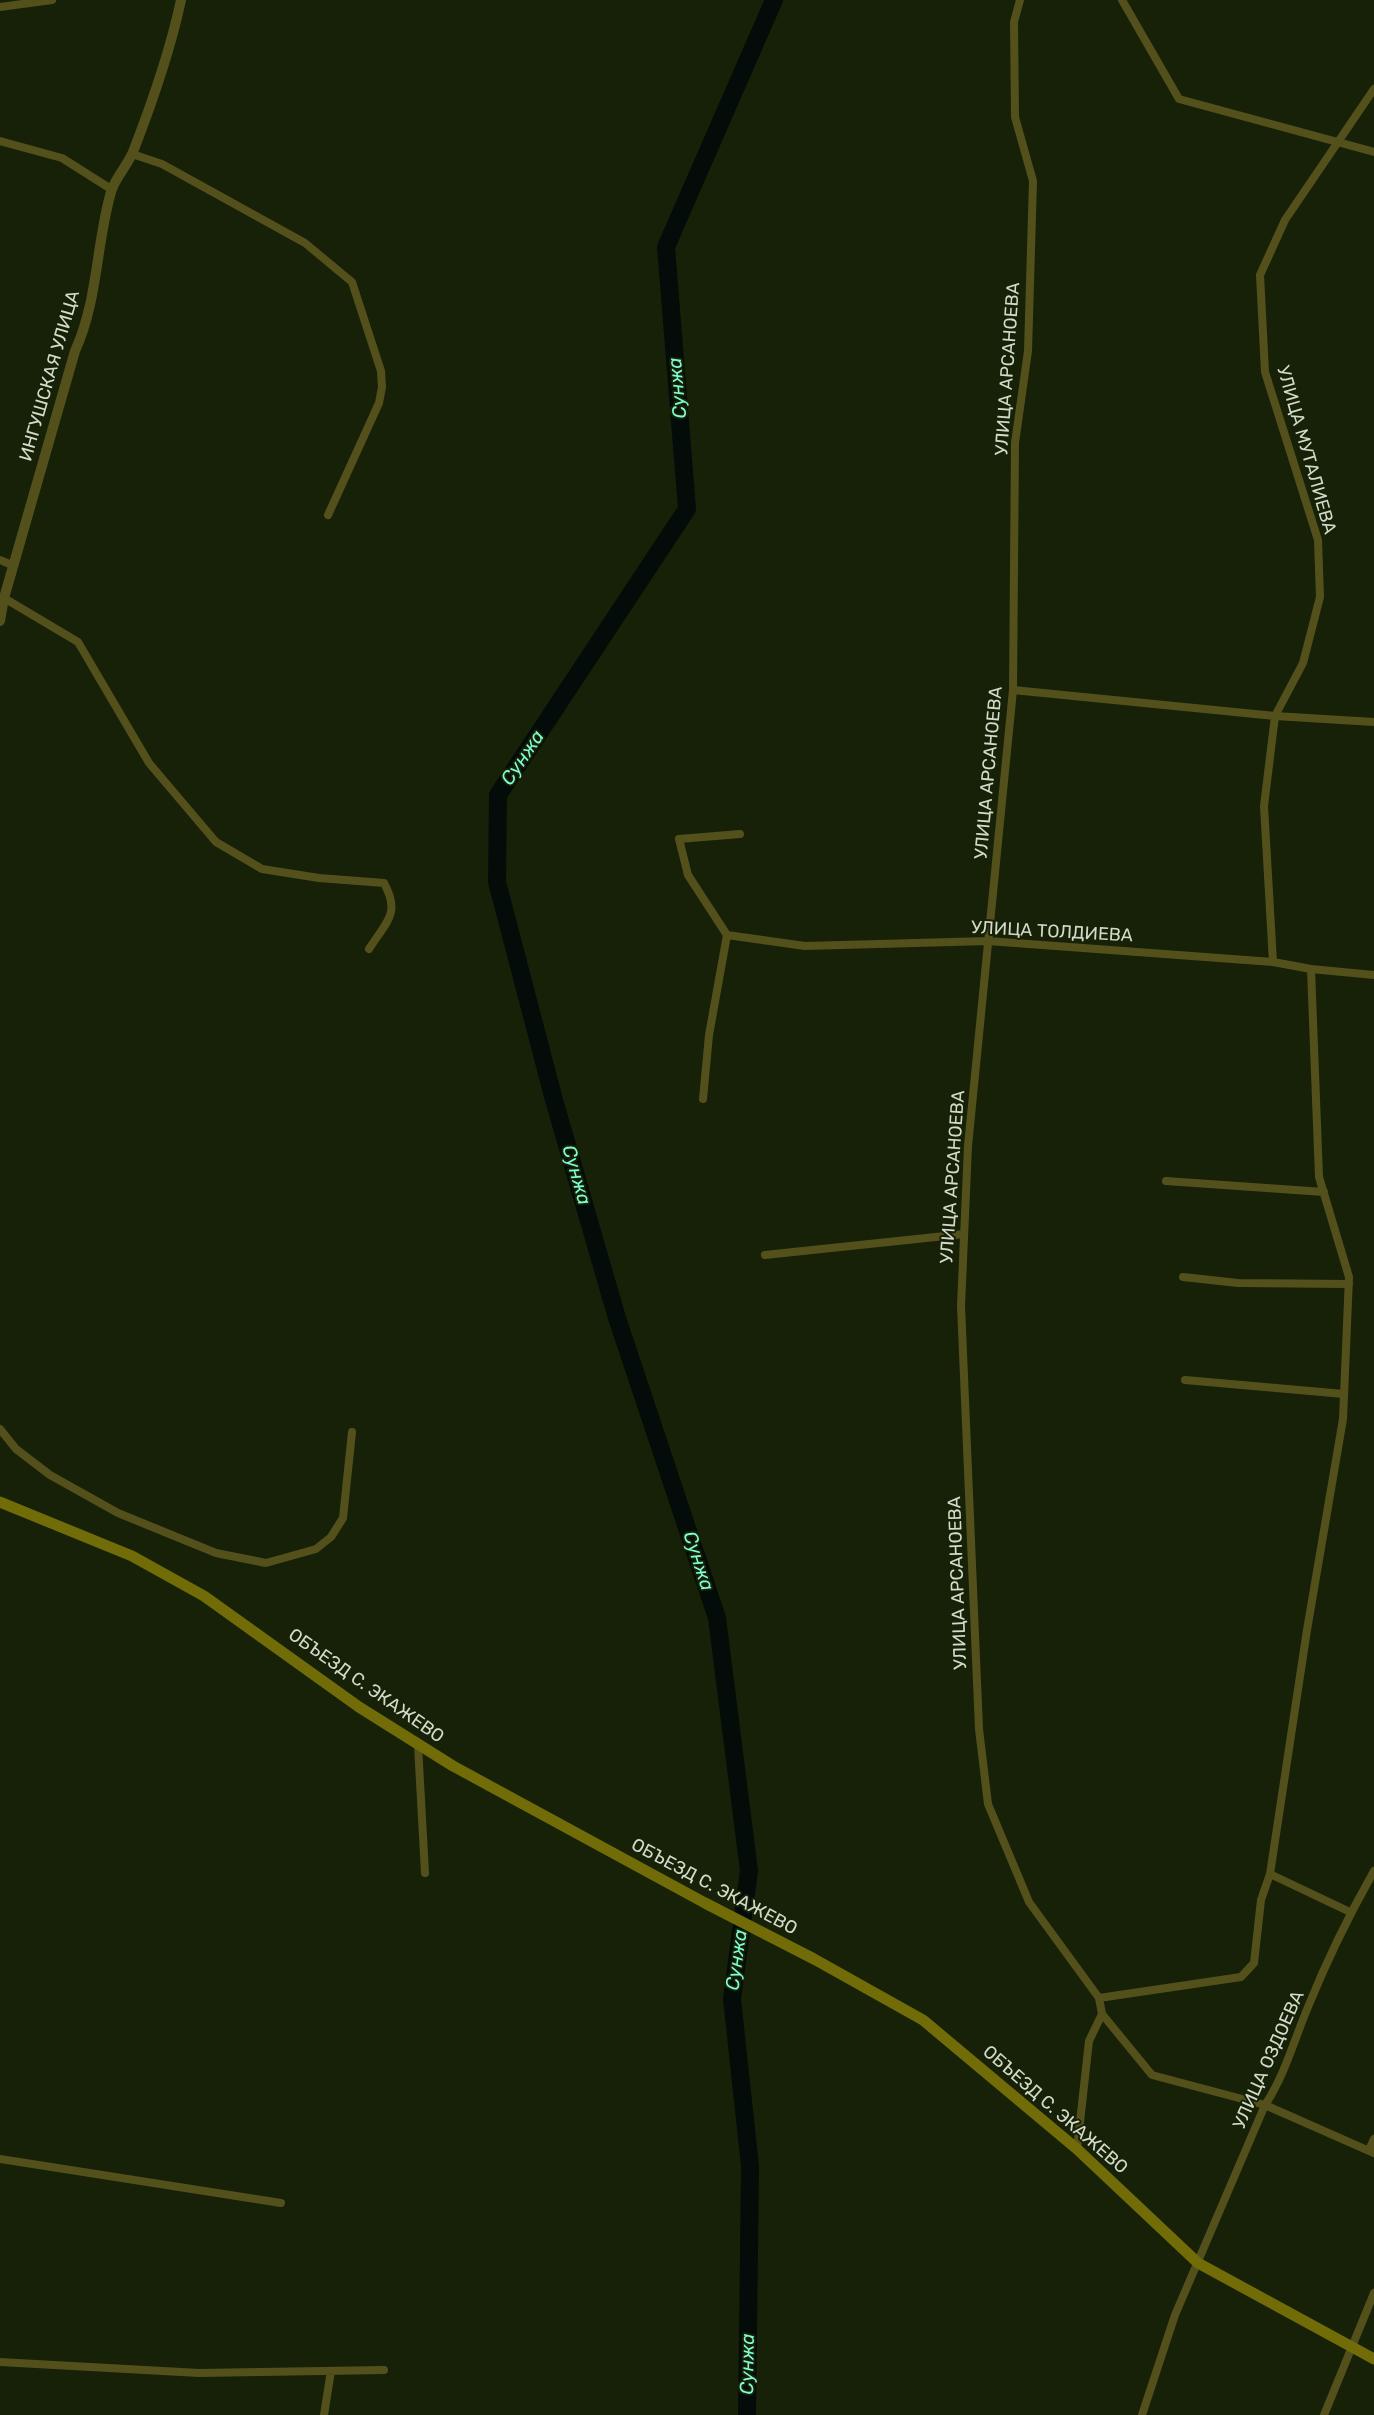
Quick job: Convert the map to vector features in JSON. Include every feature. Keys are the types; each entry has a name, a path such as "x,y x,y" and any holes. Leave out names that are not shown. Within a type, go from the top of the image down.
{"main road":[{"name":"ОБЪЕЗД С. ЭКАЖЕВО","path":"0,1502 132,1556 204,1596 359,1707 418,1745 704,1903 814,1959 923,2020 1077,2150 1198,2263 1374,2360"}],"street":[{"path":"0,7 52,0"},
{"name":"ИНГУШСКАЯ УЛИЦА","path":"0,621 4,598 75,351 89,310 99,244 111,189 132,154 162,72 181,0"},
{"name":"УЛИЦА АРСАНОЕВА","path":"1020,0 1014,22 1014,117 1033,181 1028,351 1015,443 1013,690 968,1146 961,1306 979,1729 988,1804 1029,1902 1099,1998 1102,2014 1152,2076 1264,2105 1372,2152"},
{"path":"1122,0 1179,99 1374,152"},
{"name":"УЛИЦА МУТАЛИЕВА","path":"1272,962 1264,806 1275,716 1303,663 1320,597 1318,540 1265,372 1260,275 1285,220 1374,89"},
{"path":"0,141 62,158 111,189"},
{"path":"132,154 162,164 305,243 352,282 381,371 382,387 379,403 328,515"},
{"path":"0,560 14,566"},
{"path":"4,598 78,642 149,763 216,842 262,869 319,878 384,883 392,898 392,913 369,949"},
{"path":"1013,690 1275,716 1374,722"},
{"path":"703,1099 709,1035 727,935 688,875 679,839 740,834"},
{"name":"УЛИЦА ТОЛДИЕВА","path":"727,935 805,946 988,941 1272,962 1311,969 1374,975"},
{"path":"1099,1998 1240,1977 1254,1962 1261,1900 1270,1874 1307,1630 1343,1419 1349,1277 1319,1176 1311,969"},
{"path":"1166,1181 1324,1192"},
{"path":"764,1255 964,1234"},
{"path":"1184,1277 1238,1283 1349,1284"},
{"path":"1185,1380 1344,1394"},
{"path":"0,1429 16,1449 50,1475 118,1513 216,1553 266,1563 316,1549 331,1538 343,1518 352,1432"},
{"path":"418,1745 425,1873"},
{"name":"УЛИЦА ОЗДОЕВА","path":"1142,2415 1175,2316 1264,2105 1278,2086 1308,2007 1350,1912 1374,1871"},
{"path":"1270,1874 1350,1912"},
{"path":"1077,2150 1089,2041 1102,2014"},
{"path":"1372,2152 1374,2139"},
{"path":"0,2158 281,2203"},
{"path":"1324,2415 1350,2347 1374,2293"},
{"path":"0,2362 200,2373 384,2370"},
{"path":"324,2415 331,2371"}],"waterway":[{"name":"Сунжа","path":"747,2415 750,2166 732,1999 749,1871 717,1618 617,1318 554,1100 497,882 498,795 687,509 666,247 774,0"}]}
